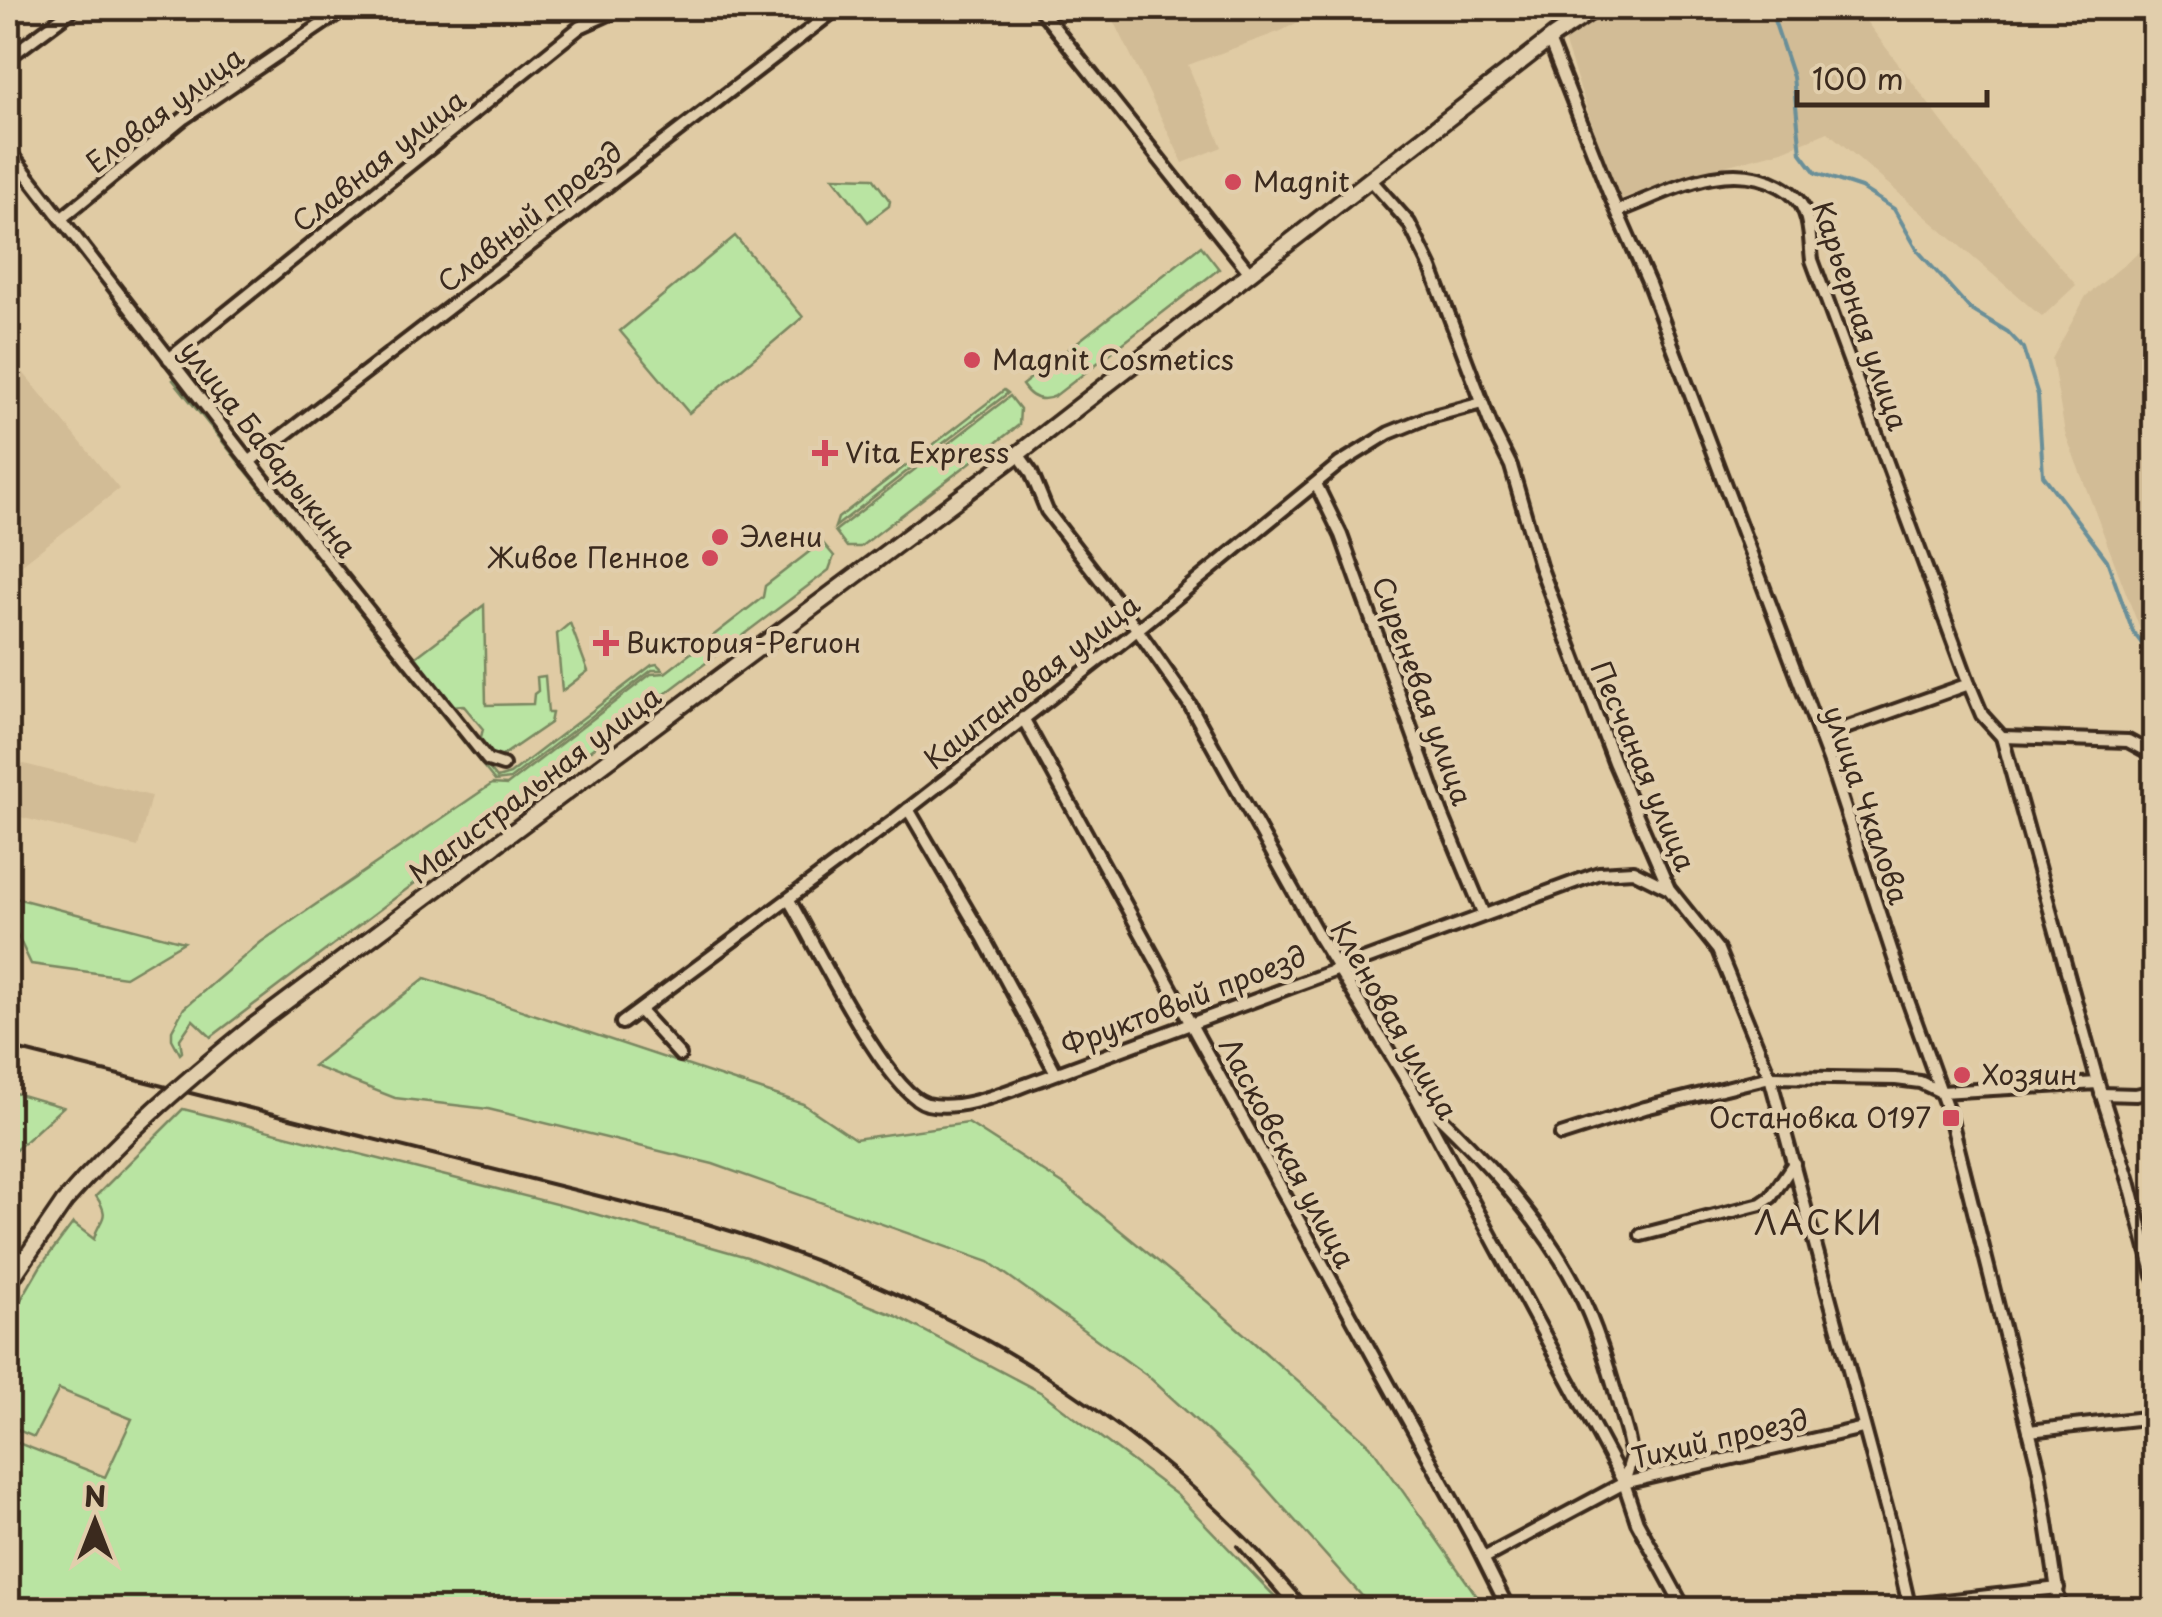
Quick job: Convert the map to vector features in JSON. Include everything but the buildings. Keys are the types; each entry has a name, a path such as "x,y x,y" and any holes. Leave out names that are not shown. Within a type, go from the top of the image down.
{"main road":[{"name":"Магистральная улица","path":"8,1284 88,1174 170,1095 252,1028 1018,454 1548,40 1596,8"}],"street":[{"path":"8,58 75,8"},
{"name":"Еловая улица","path":"62,218 184,118 346,8"},
{"name":"Славная улица","path":"169,360 580,27 622,8"},
{"path":"1039,8 1250,273"},
{"name":"Славный проезд","path":"249,462 833,9"},
{"name":"улица Чкалова","path":"1548,40 1649,284 1820,737 1941,1092 1961,1156 2029,1430 2047,1509 2060,1610"},
{"name":"улица Бабарыкина","path":"8,150 249,462 488,760 503,764"},
{"name":"Карьерная улица","path":"1618,211 1700,179 1719,176 1759,176 1778,184 1798,200 1808,224 1812,260 1970,684 1982,715 2002,736 2154,1276"},
{"name":"Песчаная улица","path":"1370,179 1409,223 1431,268 1482,403 1511,466 1540,566 1577,670 1669,889 1718,950 1770,1077 1910,1608"},
{"name":"Каштановая улица","path":"622,1023 908,809 1350,456 1426,418 1482,403"},
{"name":"Кленовая улица","path":"1018,454 1047,511 1190,704 1365,1014 1413,1091 1624,1483 1637,1522 1685,1610"},
{"name":"Сиреневая улица","path":"1316,484 1341,536 1442,814 1484,914"},
{"path":"1820,737 1970,684"},
{"name":"Ласковская улица","path":"1023,718 1509,1610"},
{"path":"2002,736 2128,741 2154,755"},
{"path":"908,809 1056,1073"},
{"name":"Фруктовый проезд","path":"789,900 891,1073 919,1101 947,1105 992,1096 1339,966 1608,871 1636,872 1669,889"},
{"path":"641,1012 680,1054"},
{"path":"1561,1135 1644,1108 1770,1077 1920,1082 1941,1092 2099,1088 2136,1095 2154,1091"},
{"path":"1413,1091 1493,1173 1546,1240 1578,1291 1627,1433 1632,1456 1624,1483"},
{"path":"1641,1235 1762,1204 1794,1163"},
{"path":"2029,1430 2154,1417"},
{"name":"Тихий проезд","path":"1484,1558 1624,1483 1863,1428"},
{"path":"1910,1608 2058,1588"}],"shaded area":[{"path":"1108,8 1325,8 1281,31 1188,65 1222,147 1183,163"},
{"path":"1612,8 1856,8 1984,177 2076,285 2042,317 1828,132 1782,151 1686,176 1618,200 1564,41"},
{"path":"2154,240 2154,666 2065,433 2052,359 2086,296"},
{"path":"8,354 119,489 8,575"},
{"path":"8,760 151,796 138,847 8,814"}],"green space":[{"path":"833,177 873,178 890,201 889,206 868,222"},
{"path":"735,236 803,317 689,413 620,331"},
{"path":"1201,246 1219,269 1055,396 1041,399 1025,389 1022,385"},
{"path":"176,378 497,778 510,774 652,665 663,670 652,670 510,779 495,781 173,380"},
{"path":"1004,390 1008,393 835,527 838,518"},
{"path":"1010,396 1020,409 1019,425 860,547 847,547 835,531"},
{"path":"822,542 834,556 829,570 211,1037 193,1020 180,1039 180,1054 172,1030 184,1008 261,942 492,784 507,785 651,674 665,673 763,597 765,586"},
{"path":"484,605 486,705 533,704 538,691 537,677 545,676 548,713 552,713 550,723 499,758 490,754 480,741 483,729 463,705 452,706 416,657"},
{"path":"570,623 588,671 562,691 557,634"},
{"path":"8,896 184,942 125,977 31,964 16,932 8,930"},
{"path":"425,978 803,1104 855,1139 968,1123 1066,1186 1209,1303 1370,1445 1486,1609 1369,1609 1362,1596 1250,1470 1149,1377 989,1262 713,1164 488,1109 395,1098 313,1066"},
{"path":"8,1091 63,1107 8,1157"},
{"path":"183,1109 595,1214 747,1257 896,1316 1042,1393 1177,1495 1287,1609 8,1609 8,1439 105,1477 132,1419 59,1389 34,1437 8,1426 8,1322 40,1267 73,1223 94,1239 104,1214 96,1196"}],"waterway":[{"path":"1770,8 1793,77 1801,153 1816,173 1861,188 1894,209 1918,251 1970,309 2008,332 2023,348 2038,395 2043,475 2107,560 2133,632 2154,659"}],"railway":[{"path":"8,1047 698,1221 875,1285 957,1324 1035,1369 1109,1419 1180,1476 1248,1539 1312,1610"},
{"path":"1237,1546 1292,1610"}],"place":[{"name":"Magnit","path":"1233,182"},
{"name":"Magnit Cosmetics","path":"972,360"},
{"name":"Vita Express","path":"825,453"},
{"name":"Элени","path":"720,537"},
{"name":"Живое Пенное","path":"710,558"},
{"name":"Виктория-Регион","path":"606,643"},
{"name":"Хозяин","path":"1962,1075"},
{"name":"Остановка 0197","path":"1951,1118"}],"district":[{"name":"ЛАСКИ","path":"1819,1224"}]}
